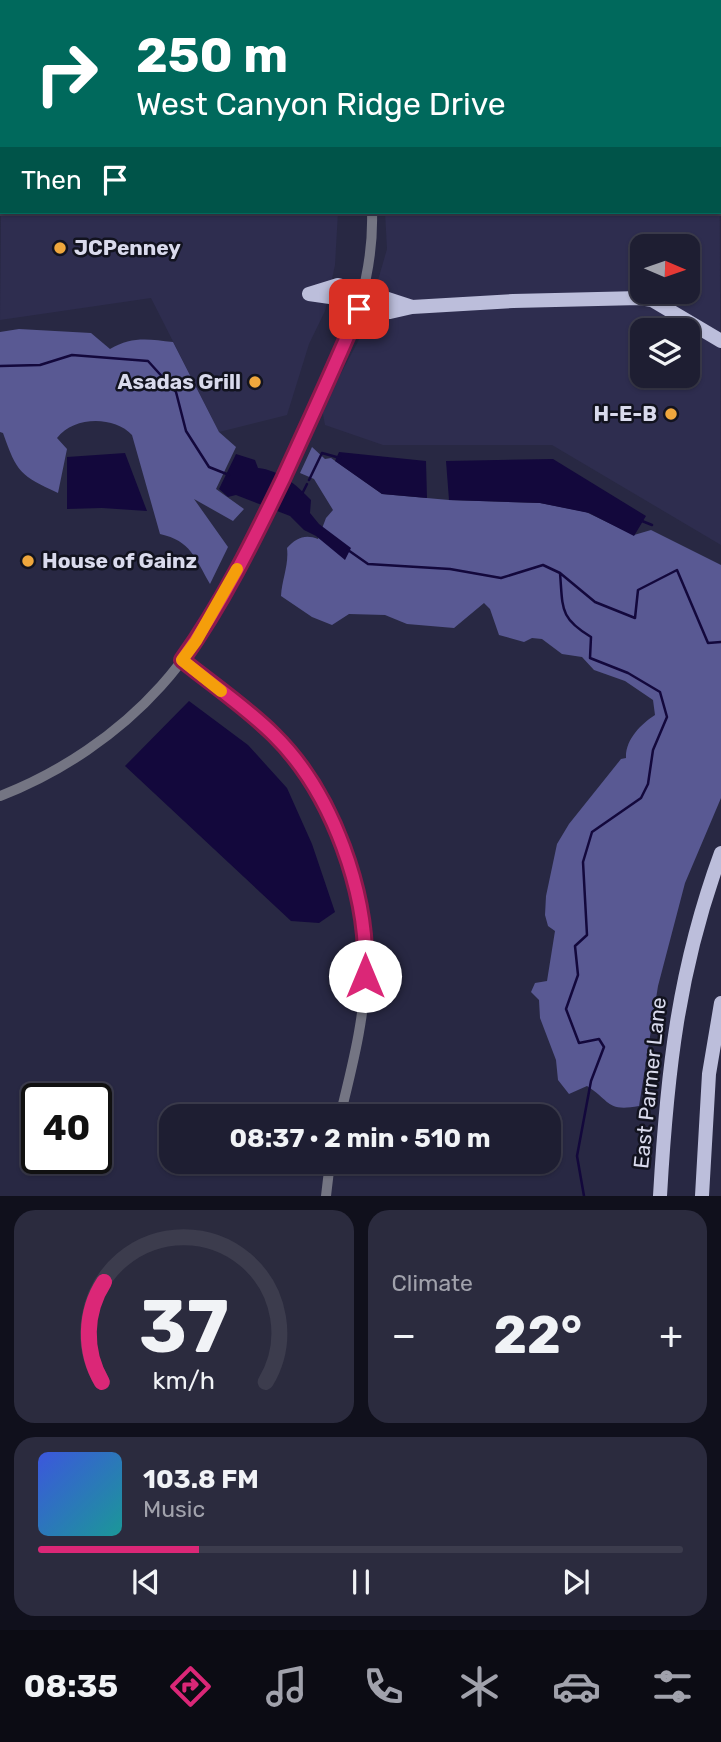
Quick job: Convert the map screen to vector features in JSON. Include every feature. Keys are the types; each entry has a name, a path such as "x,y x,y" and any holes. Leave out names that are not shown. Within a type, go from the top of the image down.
{"main road":[{"path":"412,307 363,290 338,285 309,294 337,298 359,309 390,312 412,307 513,301 640,298 652,300 721,341"},
{"name":"East Parmer Lane","path":"660,1196 669,1065 678,1010 706,893 721,853"},
{"path":"702,1196 709,1074 721,1003"}],"street":[{"path":"0,796 49,772 96,744 131,716 182,660 214,611 260,526 302,439 359,309 370,255 372,214"},
{"path":"182,660 275,735 307,775 337,831 352,871 361,909 366,954 354,1060 343,1104"},
{"path":"326,1196 329,1174"}],"shaded area":[{"path":"1,214 338,214 335,265 325,311 309,344 287,415 219,432 151,298 0,320"},
{"path":"385,214 720,214 721,545 552,445 383,445 325,425 322,409 363,332 387,249"},
{"path":"19,329 91,333 110,349 133,340 173,342 219,432 236,447 216,489 244,509 233,521 194,499 228,547 210,584 185,546 160,534 132,435 124,429 115,424 94,421 83,422 64,431 57,438 67,449 58,493 35,482 17,465 3,433 0,432 0,332"},
{"path":"312,447 325,459 331,458 382,494 449,500 540,503 586,512 634,535 651,530 721,565 721,798 685,883 658,986 639,1106 614,1106 587,1086 569,1094 558,1080 556,1060 540,1018 539,1000 531,992 535,983 547,981 555,931 548,926 545,915 546,896 557,844 569,824 621,759 626,758 628,745 635,733 655,715 653,700 625,681 594,670 582,657 562,654 542,639 532,638 524,642 499,635 490,609 484,603 454,628 407,624 385,615 349,614 332,625 312,617 281,596 287,548 301,538 318,539 326,518 333,510 314,479 300,473"},
{"path":"339,452 426,461 427,498 382,494 335,461"},
{"path":"125,453 147,511 67,509 67,457"},
{"path":"236,454 255,460 258,468 280,475 306,494 311,500 310,513 319,524 351,548 345,560 316,536 304,530 290,516 236,495 228,497 219,489"},
{"path":"553,459 646,516 634,536 589,513 540,503 449,500 446,461"},
{"path":"189,701 248,745 287,788 312,844 335,912 319,923 291,921 125,766"}],"waterway":[{"path":"0,366 40,365 72,355 148,361 176,392 186,431 209,467 229,475"},
{"path":"309,480 322,453 340,458"},
{"path":"302,494 307,484"},
{"path":"642,521 652,525"},
{"path":"348,550 368,564 450,569 501,578 543,565 560,573 595,602 635,618 638,590 677,570 708,643 721,642"},
{"path":"560,573 565,611 573,624 591,637 590,658 628,673 660,692 667,717 653,750 648,784 641,798 592,832 583,862 587,935 575,946 578,975 566,1009 579,1043 599,1039 604,1047 591,1081 577,1156 584,1196"}],"slow traffic":[{"path":"221,691 182,660 196,641 237,569"}],"place":[{"name":"JCPenney","path":"60,248"},
{"name":"Asadas Grill","path":"255,382"},
{"name":"H-E-B","path":"671,414"},
{"name":"House of Gainz","path":"28,561"}],"route":[{"path":"359,309 258,530 214,611 182,660 275,735 307,775 337,831 352,871 361,909 366,954 365,976"}]}
